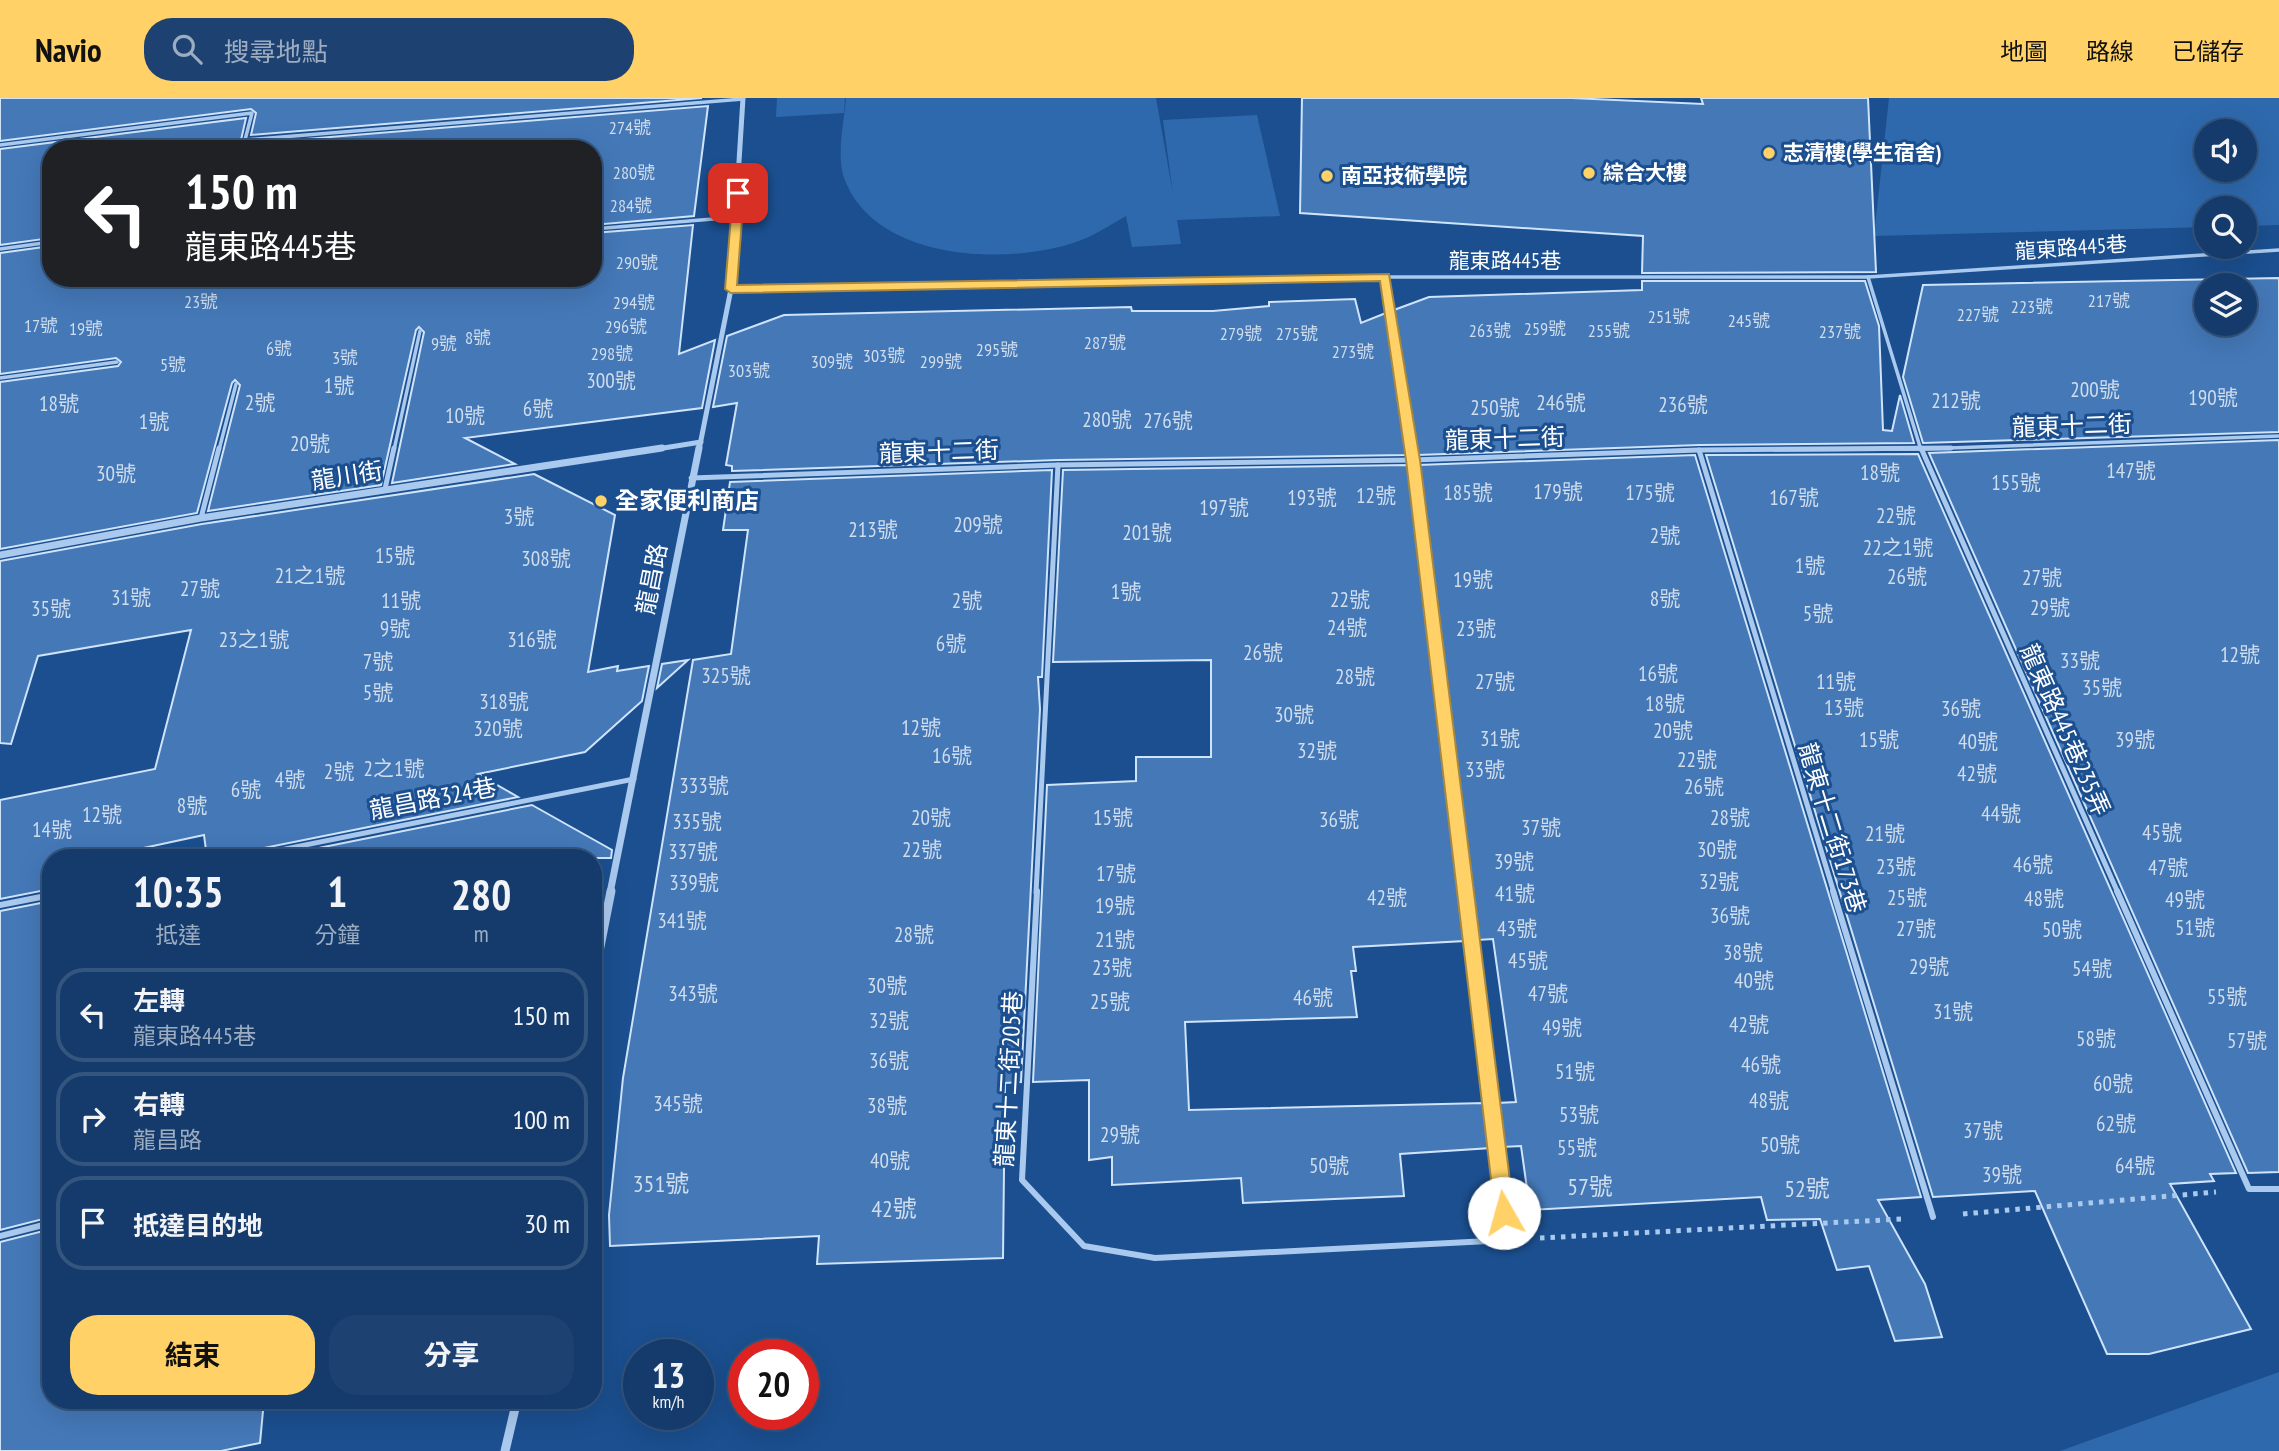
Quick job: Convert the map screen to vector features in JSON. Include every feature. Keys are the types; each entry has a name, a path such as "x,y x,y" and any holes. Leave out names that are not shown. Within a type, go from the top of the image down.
{"street":[{"name":"龍昌路","path":"602,937 691,478 701,442 731,289 743,98"},
{"name":"龍川街","path":"0,555 201,518 701,442"},
{"path":"505,1451 515,1409"}],"lane":[{"path":"0,145 252,113 245,140 743,98"},
{"path":"602,228 737,217"},
{"path":"0,249 42,243"},
{"name":"龍東路445巷","path":"731,289 1385,277 1868,277 2279,250"},
{"path":"1385,277 1413,460 1508,1240"},
{"name":"龍東路445巷235弄","path":"1868,277 1921,449 2249,1189"},
{"path":"385,489 420,331"},
{"path":"0,378 117,362"},
{"path":"201,518 236,384"},
{"name":"龍東十二街","path":"691,478 1058,465 1413,460 1699,450 1921,449 2279,436"},
{"name":"龍東十二街173巷","path":"1699,450 1933,1217"},
{"name":"龍東十二街205巷","path":"1058,465 1022,1180 1084,1246 1155,1258 1508,1240"},
{"name":"龍昌路324巷","path":"285,849 634,779"},
{"path":"0,905 42,897"},
{"path":"2249,1189 2279,1189"},
{"path":"0,1236 42,1225"}],"path":[{"path":"1508,1240 1933,1217 2249,1189"}],"shaded area":[{"path":"777,98 845,98 844,113 776,117"},
{"path":"846,98 1156,98 1173,194 1163,120 1257,115 1280,216 1177,220 1181,244 1132,247 1126,216 1073,243 1014,254 947,250 915,242 886,228 863,209 846,183 841,152"},
{"path":"1889,98 2279,98 2279,225 2257,226 2257,196 2194,196 2194,227 1874,236"},
{"path":"2279,1372 2279,1451 2060,1451"}],"building":[{"path":"0,98 702,98 251,135 256,113 251,109 0,141"},
{"path":"1302,98 1571,98 1703,104 1701,98 1868,98 1876,272 1642,273 1643,236 1300,213"},
{"path":"708,106 694,216 602,224 602,140 294,140"},
{"path":"246,118 241,140 71,140"},
{"path":"42,144 42,239 0,245 0,149"},
{"path":"693,225 679,354 715,340 702,408 465,438 515,464 392,483 424,332 419,327 416,330 381,485 208,511 240,385 235,380 197,513 0,549 0,382 118,366 121,362 116,358 0,374 0,253 42,247 42,287 602,287 602,232"},
{"path":"2257,278 2279,278 2279,432 1923,443 1903,377 1923,285 2194,280 2194,336 2257,336"},
{"path":"1642,281 1865,281 1879,326 1883,430 1892,431 1900,395 1914,443 1699,445 1417,455 1394,310 1429,297 1642,290"},
{"path":"1355,299 1361,323 1386,313 1407,455 1058,460 732,471 732,466 726,465 737,403 713,407 727,336 784,315 1131,307 1132,311 1213,311 1269,306 1269,302"},
{"path":"2279,440 2279,1172 2248,1173 1929,453"},
{"path":"1918,454 2236,1173 2210,1174 2214,1181 2170,1184 2251,1329 2149,1354 2107,1354 2035,1191 1933,1197 1706,455"},
{"path":"1695,455 1921,1197 1878,1200 1925,1284 1942,1337 1895,1341 1869,1266 1837,1270 1820,1219 1767,1220 1761,1197 1530,1210 1521,1146 1502,1147 1497,1103 1516,1102 1493,939 1477,940 1418,465"},
{"path":"1408,465 1465,941 1353,947 1356,971 1351,971 1357,1017 1185,1022 1189,1110 1485,1103 1491,1148 1400,1154 1404,1196 1243,1203 1241,1178 1112,1185 1112,1157 1089,1160 1089,1080 1033,1082 1047,785 1136,781 1136,757 1211,757 1211,660 1053,662 1063,470"},
{"path":"1052,470 1042,677 1038,677 1040,709 1021,1082 1005,1083 1003,1258 817,1264 819,1236 610,1246 609,1215 623,1078 693,660 731,654 748,530 723,530 730,482"},
{"path":"534,474 615,515 588,672 618,666 617,671 649,666 642,701 585,752 478,774 518,797 259,849 206,849 204,835 139,849 42,849 42,891 0,899 0,800 155,769 191,630 38,656 11,744 0,743 0,561 202,524"},
{"path":"688,660 657,688 662,664"},
{"path":"532,805 612,850 611,858 602,858 602,849 314,849"},
{"path":"42,903 42,1219 0,1230 0,911"},
{"path":"42,1231 42,1409 263,1409 260,1443 221,1451 0,1451 0,1242"}],"place":[{"name":"志清樓(學生宿舍)","path":"1769,153"},
{"name":"綜合大樓","path":"1589,173"},
{"name":"南亞技術學院","path":"1327,176"},
{"name":"全家便利商店","path":"601,501"}],"route":[{"path":"738,193 731,260 731,289 1385,277 1413,460 1504,1213"}]}
